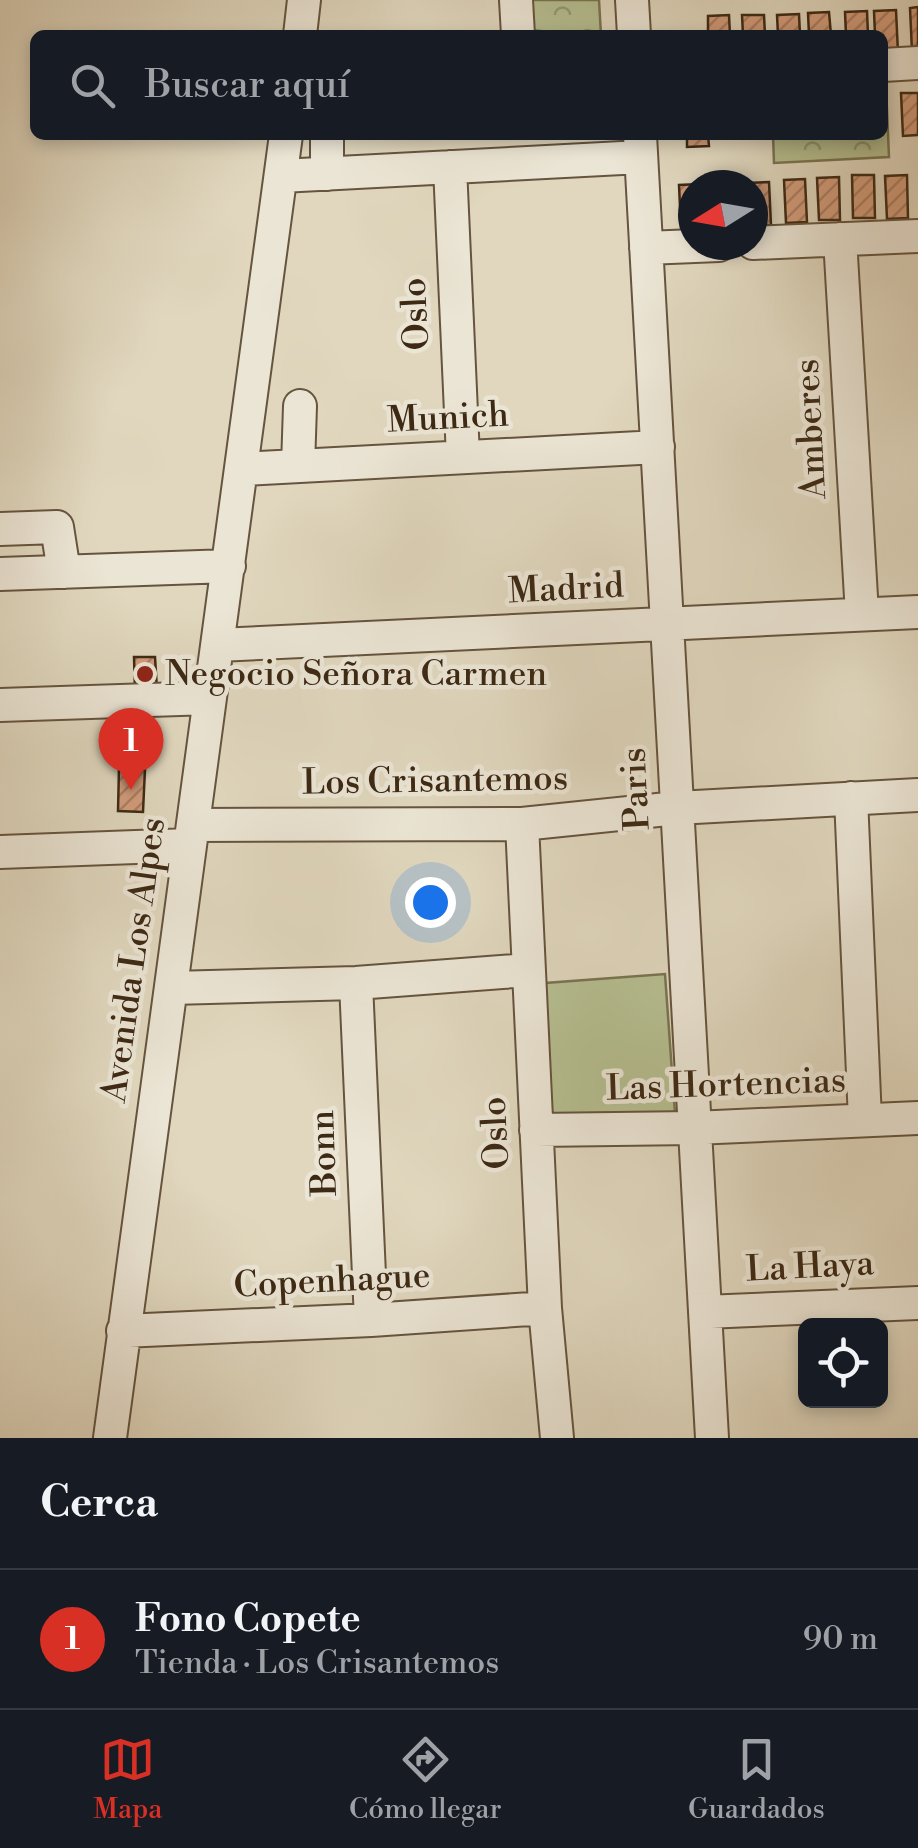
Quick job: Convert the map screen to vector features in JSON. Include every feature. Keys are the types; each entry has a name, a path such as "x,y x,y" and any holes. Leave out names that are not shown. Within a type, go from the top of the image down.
{"street":[{"path":"301,30 304,0"},
{"path":"516,0 518,30"},
{"path":"632,0 634,30"},
{"path":"888,65 918,63"},
{"name":"Avenida Los Alpes","path":"110,1438 285,140"},
{"path":"326,140 327,174"},
{"path":"281,176 450,167 525,149 641,146"},
{"name":"Paris","path":"641,146 712,1438"},
{"name":"Oslo","path":"450,167 463,458"},
{"path":"768,242 918,236"},
{"name":"Amberes","path":"840,239 862,614"},
{"path":"646,248 678,247"},
{"path":"298,466 300,406"},
{"name":"Munich","path":"242,469 658,447"},
{"path":"0,529 57,527 64,572"},
{"path":"0,574 229,566"},
{"name":"Madrid","path":"218,645 918,612"},
{"path":"0,706 210,698"},
{"name":"Los Crisantemos","path":"0,852 191,835 522,824 677,808 918,796"},
{"path":"851,798 865,1120"},
{"name":"Oslo","path":"522,824 546,1308 557,1438"},
{"path":"172,988 356,983 528,970"},
{"name":"Bonn","path":"356,983 371,1320"},
{"name":"Las Hortencias","path":"536,1130 918,1118"},
{"name":"La Haya","path":"705,1312 918,1302"},
{"name":"Copenhague","path":"123,1331 546,1308"}],"green space":[{"path":"525,0 599,0 601,30 526,30"},
{"path":"888,134 889,157 774,163 773,140 888,140"},
{"path":"665,974 675,1114 540,1120 532,984"}],"building":[{"path":"918,7 918,50 912,51 910,8"},
{"path":"896,10 898,53 888,53 888,30 875,30 874,11"},
{"path":"867,11 868,30 846,30 845,12"},
{"path":"829,12 831,30 809,30 808,13"},
{"path":"799,14 800,30 778,30 777,15"},
{"path":"729,15 730,30 708,30 708,16"},
{"path":"742,15 764,15 765,30 743,30"},
{"path":"901,93 918,93 918,135 903,136"},
{"path":"687,140 708,140 709,146 687,147"},
{"path":"852,175 874,175 875,218 853,218"},
{"path":"907,175 908,218 887,219 885,176"},
{"path":"839,177 840,220 819,220 817,178"},
{"path":"805,179 807,222 786,223 784,180"},
{"path":"768,182 771,225 768,225"},
{"name":"Negocio Señora Carmen","path":"134,657 155,657 157,690 135,691"},
{"path":"119,768 145,769 143,812 118,811"}],"place":[{"name":"Negocio Señora Carmen","path":"145,674"},
{"name":"Fono Copete","path":"131,790"}]}
